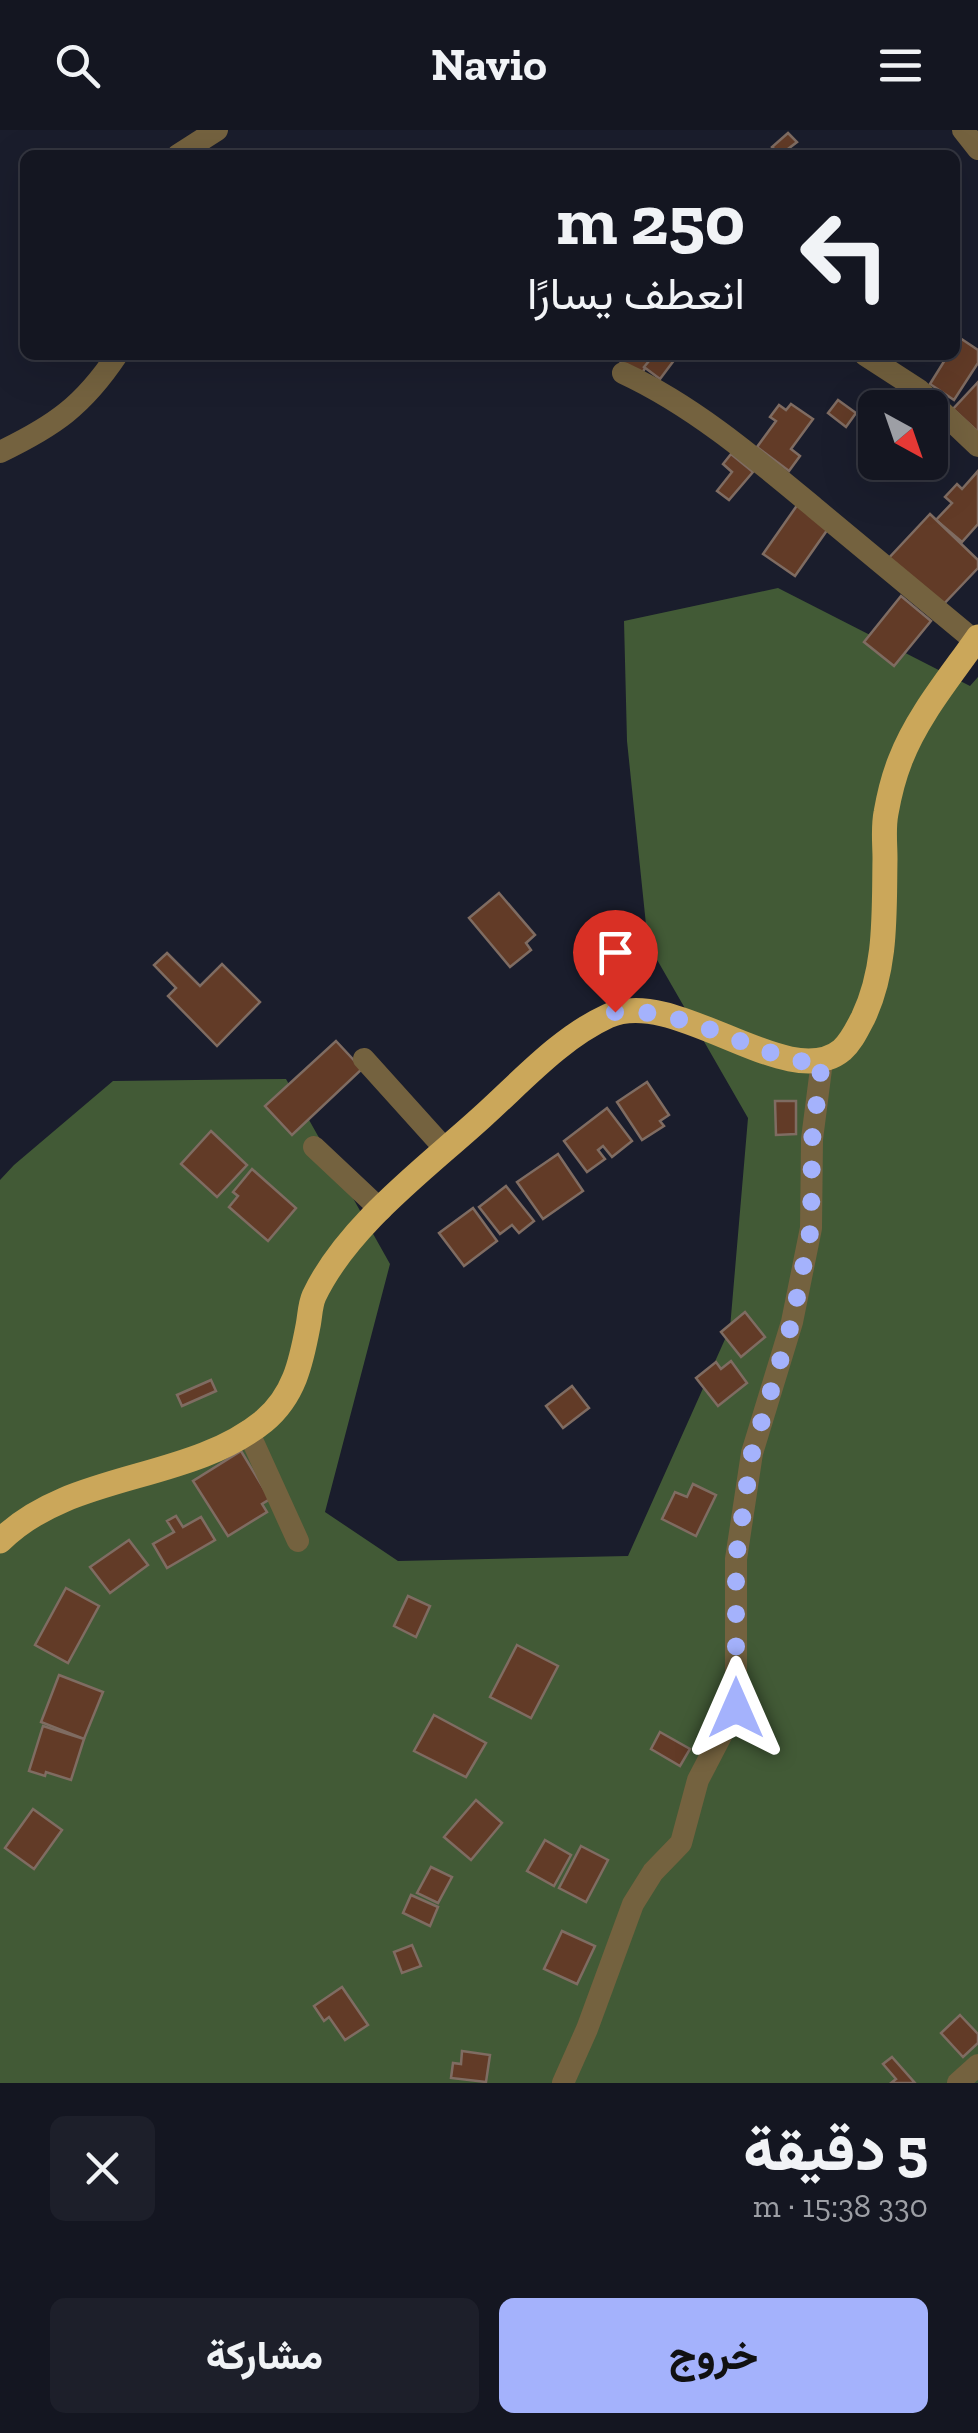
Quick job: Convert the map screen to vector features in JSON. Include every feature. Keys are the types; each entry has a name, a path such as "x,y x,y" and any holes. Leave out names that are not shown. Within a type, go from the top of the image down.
{"main road":[{"path":"0,1541 35,1513 224,1447 265,1420 293,1390 312,1300 335,1259 381,1210 544,1060 593,1023 615,1012 643,1010 796,1062 822,1061 844,1048 873,997 884,943 886,814 900,760 976,639"}],"street":[{"path":"186,150 217,130"},
{"path":"964,130 978,149"},
{"path":"0,452 49,428 95,387 114,360"},
{"path":"873,360 919,390 978,446"},
{"path":"622,373 678,405 750,456 976,639"},
{"path":"364,1059 446,1150"},
{"path":"562,2083 587,2029 633,1904 653,1872 681,1843 698,1780 736,1708 736,1558 752,1453 792,1322 811,1228 812,1140 822,1061"},
{"path":"314,1146 381,1210"},
{"path":"248,1431 298,1541"},
{"path":"958,2083 978,2065"}],"green space":[{"path":"778,588 970,686 978,677 978,2083 0,2083 0,1180 113,1081 286,1079 390,1264 325,1512 398,1561 628,1556 730,1328 748,1118 648,944 627,741 624,621"}],"building":[{"path":"788,133 797,142 787,150 772,147"},
{"path":"960,338 978,350 978,363 954,400 948,396 948,390 930,384 945,360 960,360"},
{"path":"618,360 650,360 641,375"},
{"path":"650,360 674,360 660,379 644,367"},
{"path":"978,382 978,432 953,409"},
{"path":"838,400 856,413 846,427 828,413"},
{"path":"791,404 813,419 791,449 800,456 789,471 757,447 776,421 770,417 779,405 786,410"},
{"path":"731,454 753,472 729,500 717,491 732,472 723,464"},
{"path":"978,471 978,524 962,542 936,520 952,503 945,497 957,484 962,489"},
{"path":"798,504 830,526 795,576 763,554"},
{"path":"930,514 978,560 978,568 939,609 887,560"},
{"path":"901,596 931,621 894,666 864,642"},
{"path":"499,893 535,935 526,943 531,950 510,967 469,918"},
{"path":"167,953 200,986 222,964 260,1002 217,1046 168,996 176,988 154,965"},
{"path":"336,1041 362,1069 292,1135 265,1106"},
{"path":"647,1082 669,1115 660,1121 664,1126 642,1140 617,1102"},
{"path":"775,1101 796,1101 796,1134 776,1135"},
{"path":"607,1108 632,1141 612,1157 603,1146 598,1150 605,1159 587,1172 564,1141"},
{"path":"211,1131 247,1165 217,1197 181,1164"},
{"path":"558,1154 583,1191 543,1219 517,1182"},
{"path":"252,1169 296,1208 268,1241 229,1207 238,1196 233,1192"},
{"path":"506,1186 534,1221 519,1233 512,1225 500,1234 479,1207"},
{"path":"473,1208 497,1241 464,1266 439,1233"},
{"path":"745,1312 765,1337 741,1357 721,1332"},
{"path":"731,1361 747,1383 718,1406 696,1378 716,1362 721,1369"},
{"path":"211,1380 216,1391 182,1406 177,1395"},
{"path":"572,1386 589,1408 563,1428 546,1406"},
{"path":"241,1451 270,1499 262,1504 267,1512 228,1536 193,1481"},
{"path":"693,1484 716,1495 696,1536 662,1519 675,1492 687,1497"},
{"path":"176,1516 183,1527 201,1517 215,1540 167,1568 153,1544 174,1532 167,1521"},
{"path":"129,1540 148,1565 110,1593 90,1567"},
{"path":"66,1588 99,1606 68,1663 35,1645"},
{"path":"408,1596 430,1606 416,1637 394,1626"},
{"path":"517,1645 558,1666 531,1718 490,1697"},
{"path":"59,1675 103,1692 84,1739 41,1722"},
{"path":"434,1715 486,1743 466,1777 414,1751"},
{"path":"43,1726 84,1739 71,1780 29,1771"},
{"path":"660,1732 690,1749 680,1766 651,1749"},
{"path":"476,1800 502,1823 471,1860 444,1837"},
{"path":"33,1809 62,1830 34,1869 5,1848"},
{"path":"545,1840 571,1855 554,1886 527,1871"},
{"path":"581,1846 608,1860 586,1902 559,1888"},
{"path":"431,1867 452,1877 438,1903 417,1893"},
{"path":"411,1895 438,1907 430,1926 403,1913"},
{"path":"562,1931 595,1946 577,1984 544,1969"},
{"path":"412,1945 421,1966 402,1973 394,1952"},
{"path":"342,1987 368,2025 345,2040 329,2017 324,2021 314,2006"},
{"path":"960,2015 978,2034 978,2043 963,2057 941,2033"},
{"path":"462,2051 490,2055 486,2082 451,2078 453,2063 461,2064"},
{"path":"892,2057 915,2083 891,2083 896,2079 883,2064"}],"route":[{"path":"615,1012 643,1010 796,1062 822,1061 812,1140 811,1228 792,1322 752,1453 736,1558 736,1708"}]}
